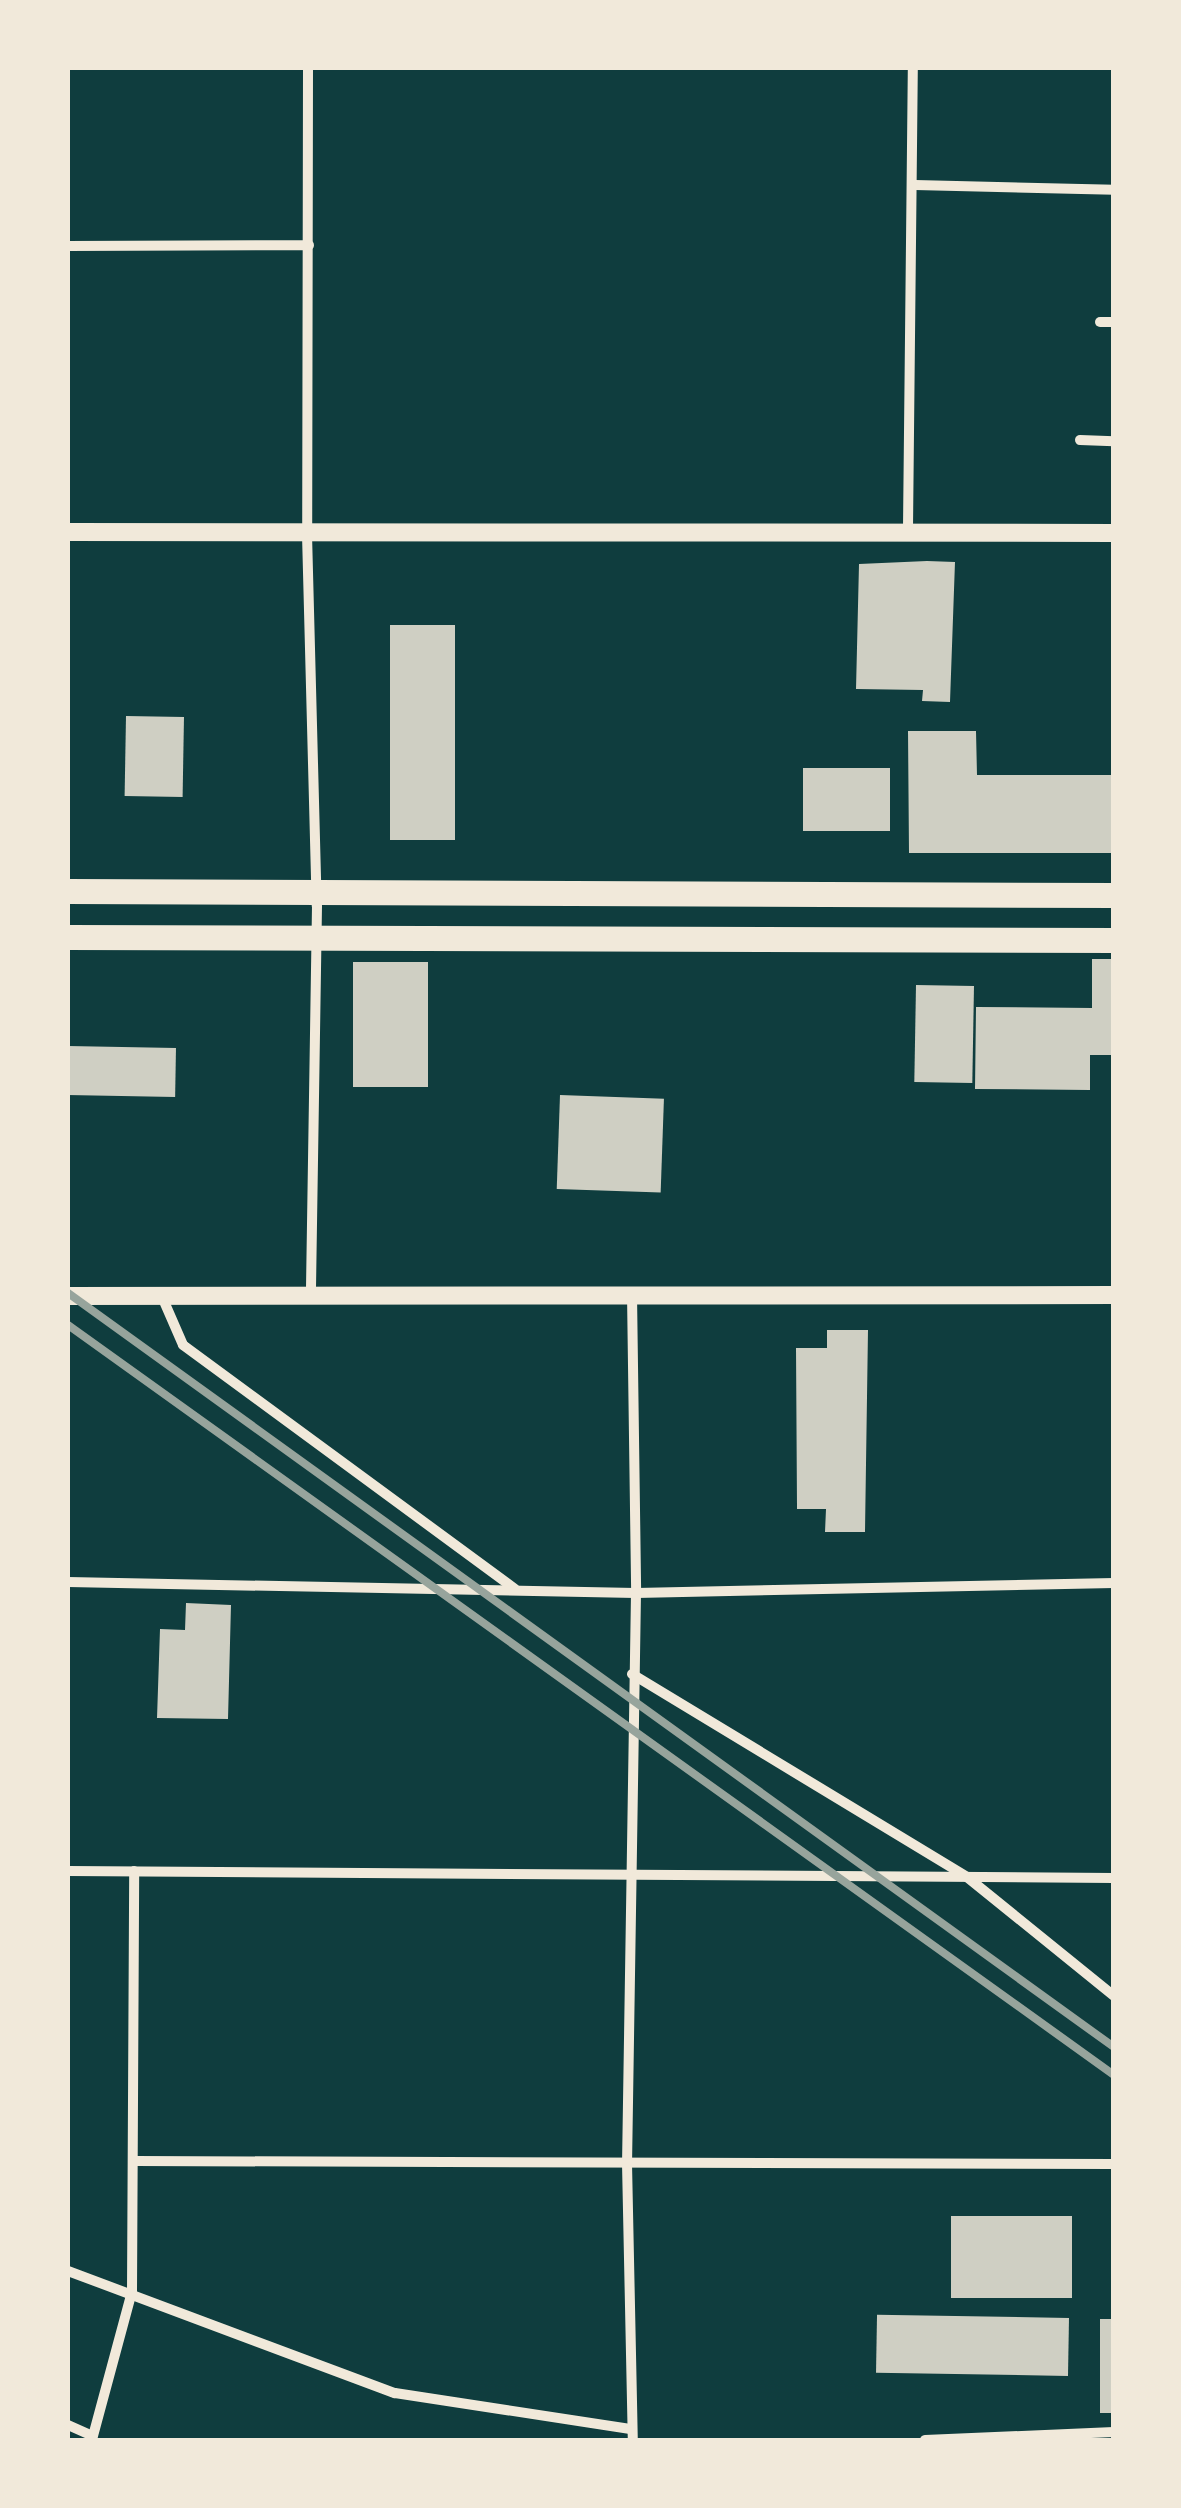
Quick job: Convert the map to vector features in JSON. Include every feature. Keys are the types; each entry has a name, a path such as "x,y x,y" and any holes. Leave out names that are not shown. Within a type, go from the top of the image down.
{"main road":[{"path":"68,891 317,895 1114,895"},
{"path":"68,937 1114,940"}],"street":[{"path":"308,68 307,534 317,895 311,1296"},
{"path":"908,528 913,68"},
{"path":"914,185 1114,190"},
{"path":"68,246 309,245"},
{"path":"1100,322 1114,322"},
{"path":"1080,440 1114,441"},
{"path":"68,532 307,534 908,528 1114,534"},
{"path":"68,2271 132,2291 395,2393 631,2435 627,2163 636,1593 632,1293"},
{"path":"68,1296 163,1299 632,1293 1114,1295"},
{"path":"163,1299 183,1345 516,1590"},
{"path":"68,1582 636,1593 1114,1583"},
{"path":"632,1674 967,1877 1114,1996"},
{"path":"68,1870 633,1871 1114,1878"},
{"path":"68,2426 93,2436 132,2291 136,2160 134,1871"},
{"path":"136,2160 1114,2164"},
{"path":"925,2440 1114,2432"}],"building":[{"path":"955,562 950,702 922,701 923,690 856,689 859,564"},
{"path":"390,625 455,625 455,840 390,840"},
{"path":"126,716 184,717 183,797 125,796"},
{"path":"908,731 976,731 977,775 1114,775 1114,853 909,853"},
{"path":"803,768 890,768 890,831 803,831"},
{"path":"1092,959 1114,959 1114,1055 1090,1055 1090,1090 975,1089 976,1007 1092,1008"},
{"path":"353,962 428,962 428,1087 353,1087"},
{"path":"916,985 974,986 972,1083 914,1082"},
{"path":"68,1046 176,1048 175,1097 68,1095"},
{"path":"560,1095 664,1099 661,1193 557,1189"},
{"path":"827,1330 868,1330 865,1532 825,1532 826,1509 797,1509 796,1348 827,1348"},
{"path":"186,1603 231,1605 228,1719 157,1718 160,1629 185,1630"},
{"path":"951,2216 1072,2216 1072,2298 951,2298"},
{"path":"877,2315 1069,2318 1068,2376 876,2373"},
{"path":"1100,2319 1114,2319 1114,2413 1100,2413"}],"railway":[{"path":"68,1293 1114,2047"},
{"path":"68,1325 1114,2075"}]}
